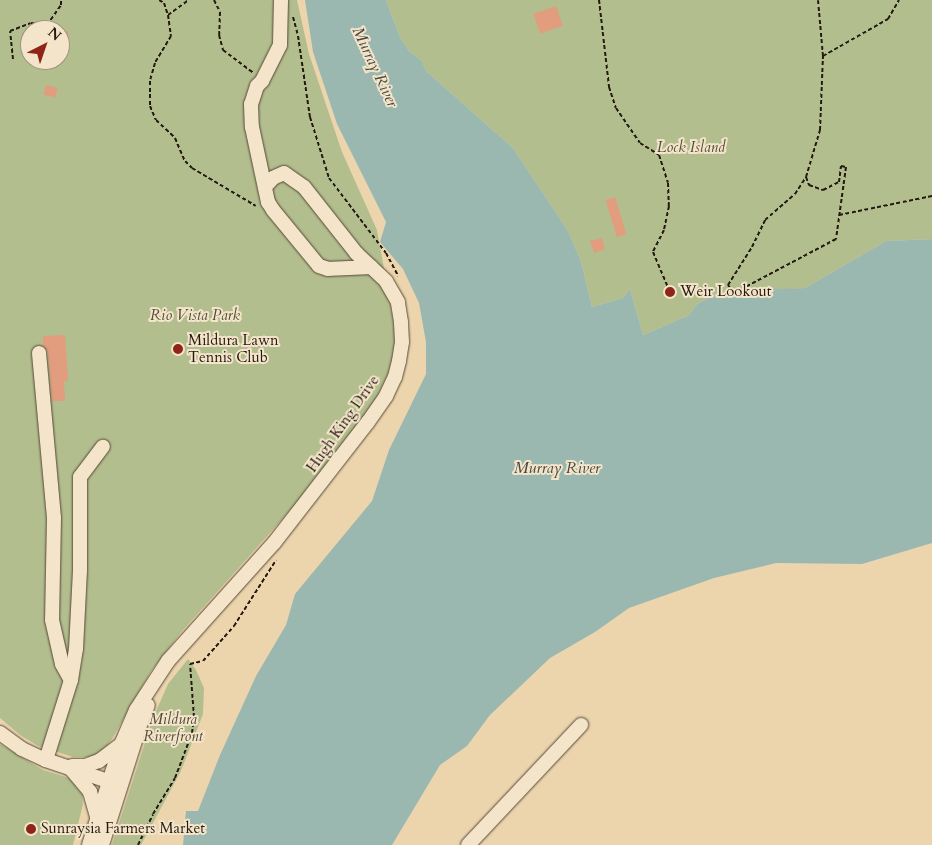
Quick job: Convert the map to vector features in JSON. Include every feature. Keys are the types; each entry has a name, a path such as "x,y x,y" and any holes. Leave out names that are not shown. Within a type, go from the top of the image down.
{"street":[{"path":"281,0 282,30 280,45 262,81 257,86 250,104 252,127 265,187 273,210 319,266 328,269 371,267"},
{"name":"Hugh King Drive","path":"102,845 115,783 120,745 136,710 168,661 274,543 386,396 395,377 399,361 402,342 402,322 398,302 392,289 357,254 312,195 274,166 257,144"},
{"path":"265,187 273,178 284,173"},
{"path":"39,353 54,518 52,620 62,664 71,680"},
{"path":"46,760 71,680 76,649 80,571 80,477 103,446"},
{"name":"Hugh King Drive","path":"89,845 97,819 115,783 168,661"},
{"path":"468,845 581,725"},
{"path":"0,734 22,749 46,760 69,766 115,783"},
{"path":"69,766 85,766 99,761 120,745"},
{"path":"69,766 90,792 97,819"}],"path":[{"path":"13,59 10,30 31,23 46,25 61,5 61,0"},
{"path":"159,0 164,3 171,36 154,63 150,81 150,106 156,120 175,138 185,161 192,168 259,208 273,210"},
{"path":"168,15 189,0"},
{"path":"214,0 220,12 219,34 223,50 262,81"},
{"path":"599,0 609,87 616,108 640,143 659,155 668,183 669,206 664,230 653,252 670,292"},
{"path":"806,177 809,185 823,190 839,182 841,166 846,167 836,239 734,292 728,284 752,247 765,220 795,194 806,177 820,130 823,56 818,0"},
{"path":"823,56 888,19 899,0"},
{"path":"293,11 310,117 325,169 334,187 386,253 399,280"},
{"path":"840,215 932,196"},
{"path":"138,845 153,814 175,778 192,733 194,717 190,664 203,661 234,626 278,557"}],"green space":[{"name":"Rio Vista Park","path":"0,0 297,0 309,54 342,152 377,230 396,335 392,367 373,405 302,497 182,631 151,671 105,749 91,757 73,757 38,746 20,735 0,718"},
{"name":"Lock Island","path":"386,0 932,0 932,239 886,241 805,288 717,294 697,304 689,315 643,335 630,289 623,298 592,307 581,261 568,231 513,148 426,71 422,61 409,51 400,37"},
{"name":"Mildura Riverfront","path":"188,659 196,670 204,688 203,714 181,771 141,845 112,845 153,718 168,684"},
{"path":"0,744 43,770 72,779 82,792 83,804 73,845 0,845"}],"water":[{"name":"Murray River","path":"305,0 386,0 400,37 409,51 422,61 426,71 513,148 568,231 581,261 592,307 623,298 630,289 643,335 689,315 697,304 717,294 753,290 805,288 886,241 932,239 932,543 862,564 776,563 714,578 629,608 595,632 550,658 490,715 467,746 440,765 392,845 183,845 186,811 198,811 220,755 256,676 286,625 295,594 372,501 389,450 426,374 426,342 419,303 403,269 380,242 386,222 337,124 313,52"}],"building":[{"path":"556,6 563,26 540,34 533,14"},
{"path":"46,85 58,88 55,98 44,95"},
{"path":"615,197 626,234 617,237 605,200"},
{"path":"602,238 605,249 594,253 590,241"},
{"path":"65,335 68,381 64,381 65,401 52,401 48,352 43,346 43,336"}],"place":[{"name":"Weir Lookout","path":"670,292"},
{"name":"Mildura Lawn Tennis Club","path":"178,349"},
{"name":"Sunraysia Farmers Market","path":"31,829"}]}
